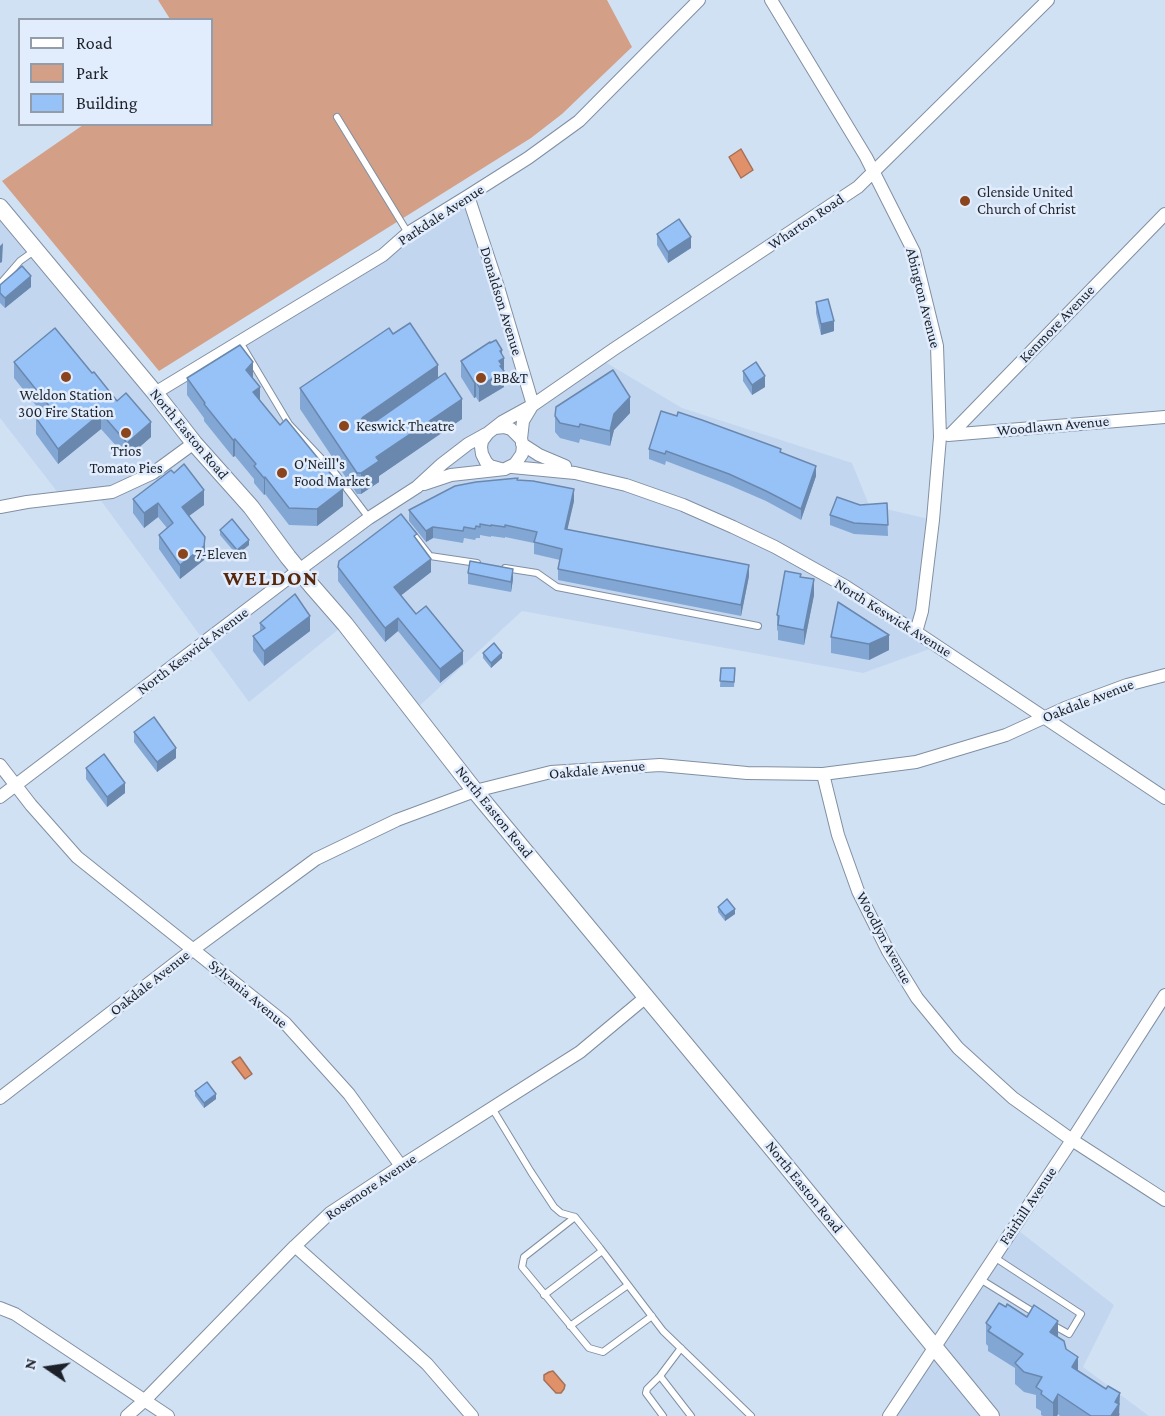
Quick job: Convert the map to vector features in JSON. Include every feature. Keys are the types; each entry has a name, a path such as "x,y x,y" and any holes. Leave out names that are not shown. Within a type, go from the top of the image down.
{"main road":[{"name":"North Easton Road","path":"0,207 194,443 251,507 475,791 991,1416"}],"street":[{"name":"Parkdale Avenue","path":"155,393 382,255 408,233 528,158 579,121 699,0"},
{"name":"Abington Avenue","path":"771,0 866,157 914,252 937,346 945,436 916,632"},
{"name":"Wharton Road","path":"488,432 533,405 858,188 1048,0"},
{"name":"Donaldson Avenue","path":"468,196 533,405"},
{"name":"Kenmore Avenue","path":"945,436 1165,214"},
{"path":"488,432 481,444 482,454 488,463 493,467 505,468 518,462 523,450 523,421 533,405"},
{"name":"Woodlawn Avenue","path":"945,436 1165,417"},
{"name":"North Keswick Avenue","path":"0,797 369,518 392,509 442,464 488,432 500,427 508,428 517,433 532,452 600,479"},
{"path":"0,507 112,492 153,473 194,443"},
{"name":"North Keswick Avenue","path":"417,487 451,476 505,468 564,471 626,485 683,505 775,547 845,586 1165,798"},
{"name":"Oakdale Avenue","path":"0,1098 194,949 316,860 397,820 475,791 551,772 660,765 747,773 823,774 916,762 1006,735 1127,685 1165,675"},
{"name":"Sylvania Avenue","path":"0,765 31,805 77,857 285,1023 349,1094 401,1166"},
{"name":"Woodlyn Avenue","path":"823,774 838,835 858,891 888,951 917,998 958,1048 1012,1098 1165,1200"},
{"name":"Fairhill Avenue","path":"889,1416 1072,1140 1165,994"},
{"name":"Rosemore Avenue","path":"127,1416 330,1213 580,1052 646,997"},
{"path":"295,1246 427,1364 472,1416"},
{"path":"0,1308 15,1314 168,1416"}],"lane":[{"path":"337,117 408,233"},
{"path":"0,284 20,261 36,249"},
{"path":"240,342 289,424 335,472 369,518"},
{"path":"409,529 430,556 488,565"},
{"path":"498,567 537,573 556,587 758,626"},
{"path":"492,1108 554,1207 561,1213 575,1217 663,1331 751,1416"},
{"path":"575,1217 524,1257 522,1267 588,1348 603,1352 652,1316"},
{"path":"544,1295 602,1251"},
{"path":"980,1279 1069,1334 1081,1314 994,1257"},
{"path":"570,1326 628,1285"},
{"path":"663,1416 646,1393 647,1389 681,1348"},
{"path":"660,1376 691,1416"}],"shaded area":[{"path":"741,149 753,170 741,178 729,157"},
{"path":"468,196 533,404 600,359 682,408 852,463 869,505 933,520 916,631 938,646 863,673 522,611 413,712 345,624 249,702 96,494 62,498 0,418 0,207 155,393"},
{"path":"240,1057 252,1074 245,1079 232,1062"},
{"path":"1014,1227 1114,1305 1083,1367 1149,1416 889,1416"},
{"path":"553,1371 565,1385 561,1393 556,1393 544,1380 544,1375"}],"green space":[{"path":"158,0 607,0 632,47 562,114 531,138 159,371 2,181 82,126 213,126 213,18 169,18"}],"building":[{"path":"679,219 691,237 668,252 657,234"},
{"path":"22,266 31,276 5,298 0,293 0,285"},
{"path":"828,299 834,321 821,324 816,302"},
{"path":"410,323 438,365 363,417 361,424 364,427 369,426 445,373 462,399 376,457 379,461 361,473 357,473 300,388 389,328 393,334"},
{"path":"55,328 117,401 126,393 151,422 127,443 101,413 58,449 36,418 50,407 14,362"},
{"path":"496,340 502,350 500,351 504,358 499,361 504,371 479,387 461,361"},
{"path":"240,345 253,362 246,370 260,387 253,392 280,425 286,419 343,489 317,509 289,508 254,466 256,464 204,404 187,378"},
{"path":"756,362 765,376 752,385 743,371"},
{"path":"613,370 630,397 614,414 610,431 580,424 579,427 560,423 555,416 556,407"},
{"path":"661,411 677,416 678,412 702,420 781,449 780,452 816,466 801,509 729,474 666,451 665,454 649,449"},
{"path":"184,464 204,490 182,507 205,537 204,546 180,565 159,535 173,523 158,503 144,513 133,499 171,470 174,473"},
{"path":"518,478 517,480 574,489 565,529 749,565 741,605 558,569 562,549 534,542 537,532 505,525 505,527 480,524 480,527 476,526 475,529 464,527 463,531 433,527 426,531 409,510 455,486"},
{"path":"837,497 860,505 887,503 888,525 854,523 830,515"},
{"path":"401,514 417,534 414,536 431,559 394,587 416,614 426,606 463,651 440,669 398,618 385,628 338,567 339,561"},
{"name":"7-Eleven","path":"232,519 249,540 237,550 220,530"},
{"path":"470,561 513,569 511,582 468,573"},
{"path":"785,571 814,579 804,630 778,625 779,616 777,615"},
{"path":"295,594 310,616 264,651 253,636 265,628 260,623"},
{"path":"838,602 889,635 869,644 831,637"},
{"path":"494,643 502,653 491,663 483,653"},
{"path":"721,668 735,668 734,682 720,681"},
{"path":"154,717 176,748 157,762 134,732"},
{"path":"104,754 125,783 107,797 86,768"},
{"path":"727,899 735,909 725,916 718,907"},
{"path":"207,1082 216,1094 204,1103 195,1091"},
{"path":"999,1303 1006,1307 1007,1304 1027,1317 1034,1305 1058,1321 1050,1332 1064,1341 1066,1349 1078,1357 1072,1367 1106,1389 1108,1386 1120,1393 1115,1402 1119,1404 1111,1416 1091,1416 1058,1394 1053,1403 1041,1394 1042,1391 1036,1387 1042,1377 1024,1372 1015,1363 1023,1354 988,1331 991,1327 986,1323"}],"place":[{"name":"Glenside United Church of Christ","path":"965,201"},
{"name":"Weldon Station 300 Fire Station","path":"66,377"},
{"name":"BB&T","path":"481,378"},
{"name":"Keswick Theatre","path":"344,426"},
{"name":"Trios Tomato Pies","path":"126,433"},
{"name":"O'Neill's Food Market","path":"282,473"},
{"name":"7-Eleven","path":"183,554"}],"district":[{"name":"WELDON","path":"271,579"}]}
